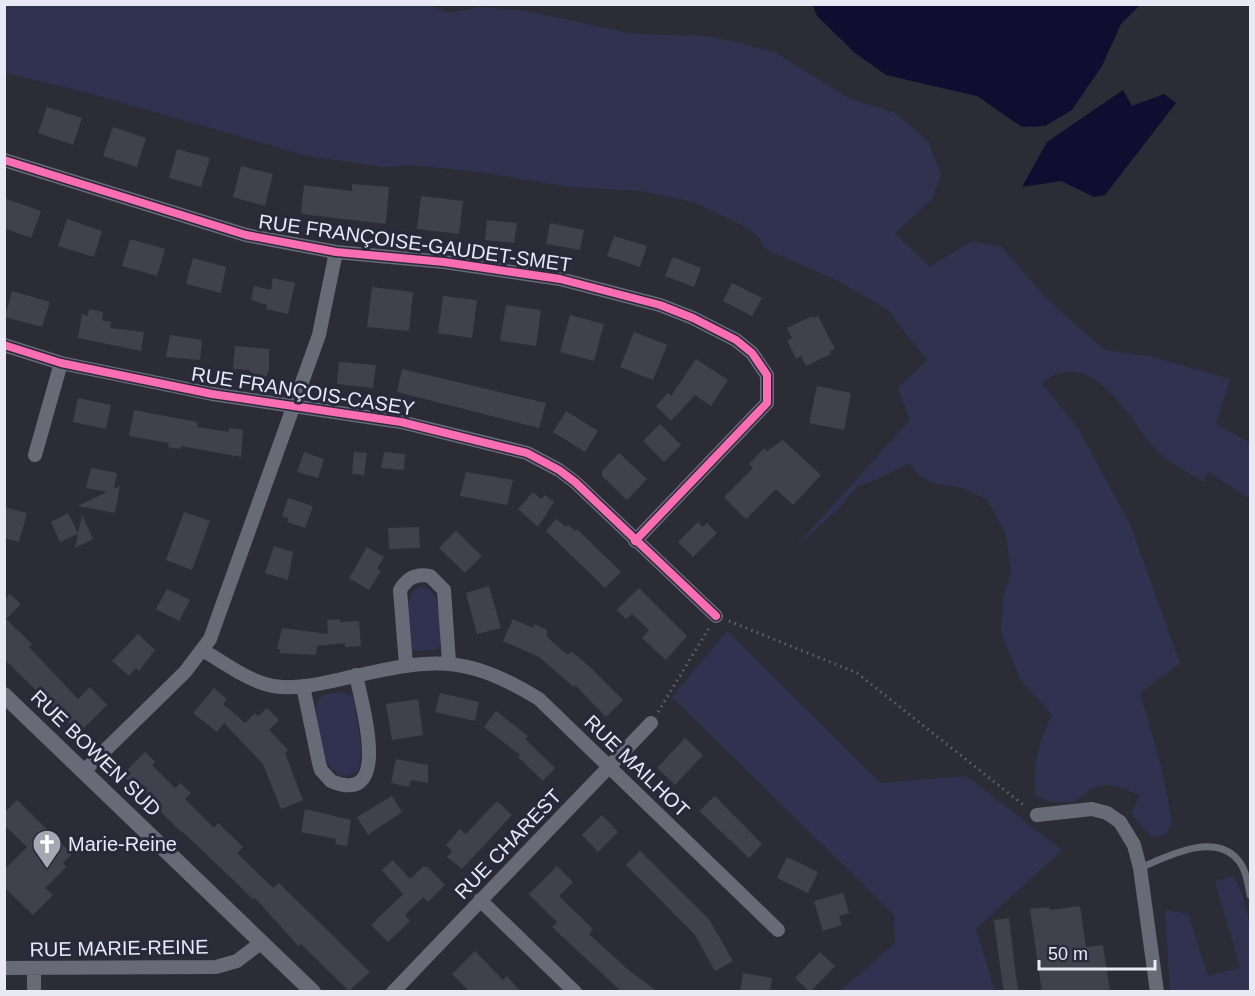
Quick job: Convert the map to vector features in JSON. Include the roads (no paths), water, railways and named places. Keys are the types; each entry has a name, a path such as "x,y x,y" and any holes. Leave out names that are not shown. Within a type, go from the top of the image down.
{"street":[{"name":"RUE FRANÇOISE-GAUDET-SMET","path":"4,160 235,233 336,252 506,270 597,287 693,318 736,340 752,353 767,375 767,403 635,541"},
{"path":"84,771 204,651 217,624 324,320 336,252"},
{"name":"RUE FRANÇOIS-CASEY","path":"4,345 61,363 212,394 401,422 527,453 559,470 575,482 716,616"},
{"path":"35,455 61,363"},
{"path":"406,665 400,590 404,583 417,575 430,576 444,590 449,662"},
{"name":"RUE MAILHOT","path":"204,651 260,682 289,687 406,665 449,662 496,676 539,699 778,930"},
{"path":"303,686 321,770 331,781 353,784 364,777 371,760 356,675"},
{"name":"RUE BOWEN SUD","path":"4,695 313,992"},
{"name":"RUE CHAREST","path":"393,992 651,723"},
{"path":"1037,815 1092,809 1107,813 1120,822 1134,845 1140,868 1157,992"},
{"path":"480,900 575,992"},
{"name":"RUE MARIE-REINE","path":"4,968 216,967 237,960 262,942"},
{"path":"34,969 34,992"}],"lane":[{"path":"1140,868 1183,850 1210,848 1226,850 1238,860 1251,895"}],"place":[{"name":"Marie-Reine","path":"47,870"}]}
